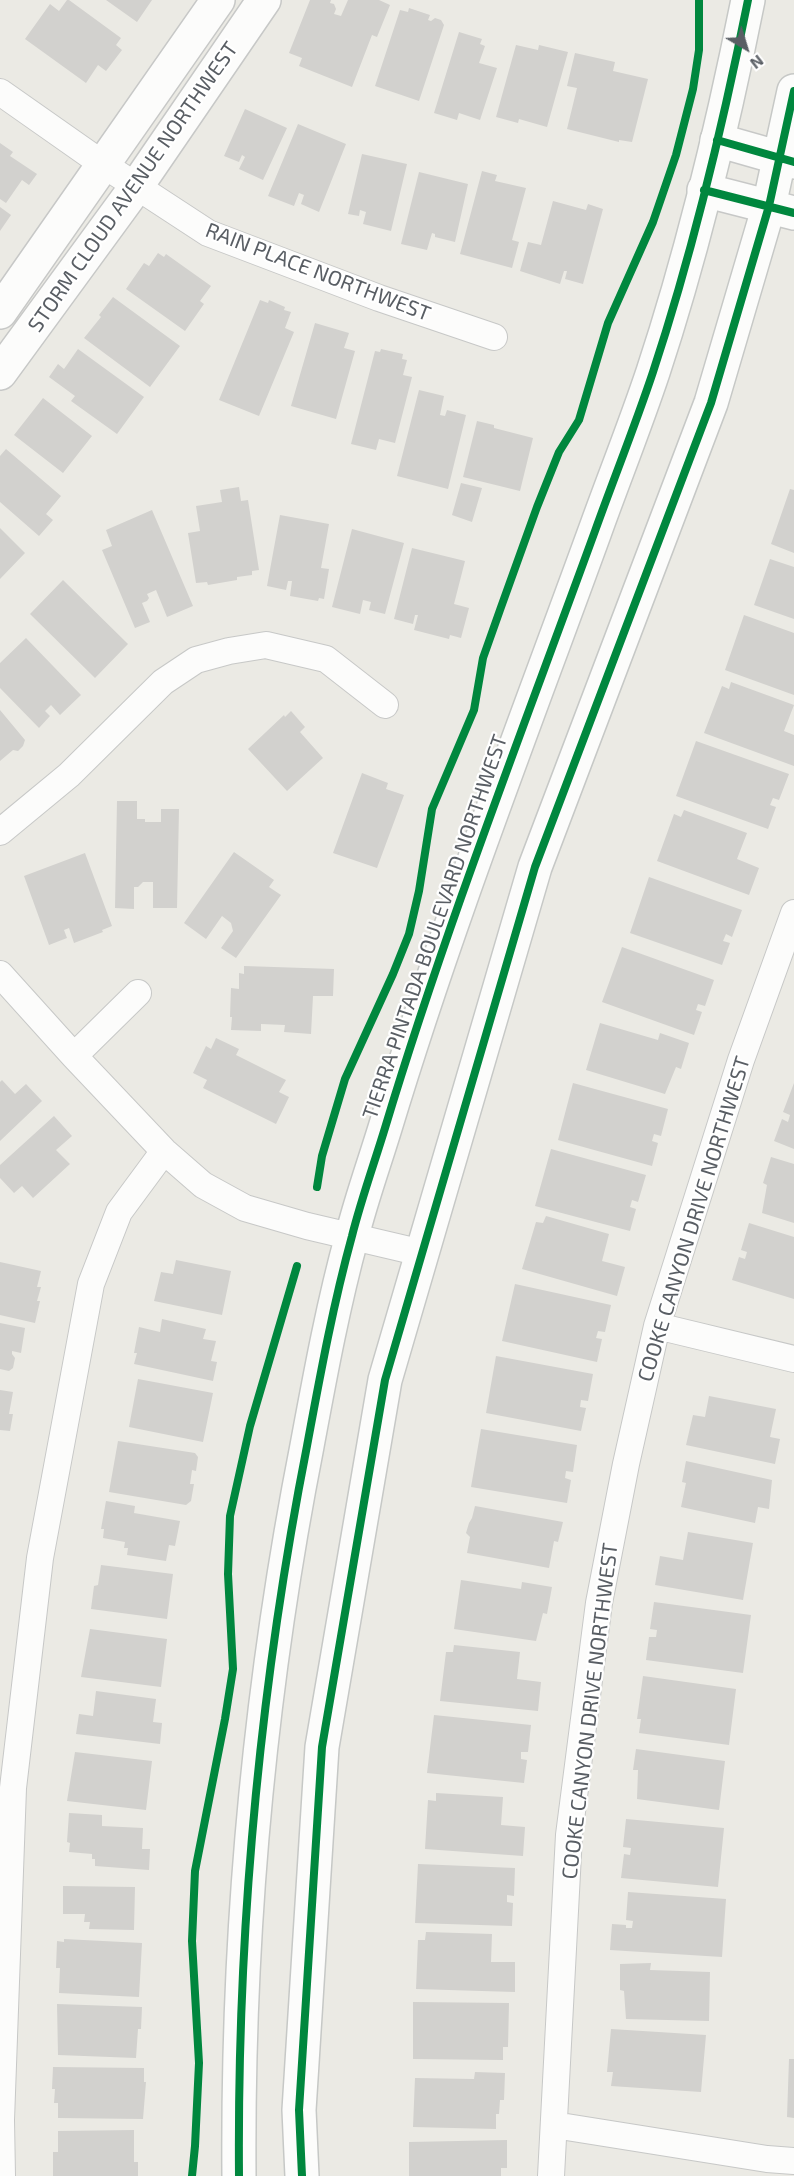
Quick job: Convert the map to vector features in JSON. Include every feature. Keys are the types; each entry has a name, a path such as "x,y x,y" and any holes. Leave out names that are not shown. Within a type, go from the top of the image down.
{"main road":[{"name":"STORM CLOUD AVENUE NORTHWEST","path":"0,312 218,0"},
{"name":"STORM CLOUD AVENUE NORTHWEST","path":"0,373 136,187 264,0"},
{"name":"TIERRA PINTADA BOULEVARD NORTHWEST","path":"239,2176 240,2037 245,1907 257,1770 273,1640 298,1489 321,1370 352,1236 399,1080 444,946 652,373 717,140 748,0"},
{"path":"302,2176 299,2110 322,1747 385,1380 535,867 711,403 781,210 794,91"},
{"path":"717,140 787,160"},
{"path":"704,190 781,210"}],"street":[{"name":"RAIN PLACE NORTHWEST","path":"0,92 136,187 208,233 379,298 494,338"},
{"path":"0,831 69,775 163,682 196,660 229,651 266,645 326,659 385,705"},
{"name":"COOKE CANYON DRIVE NORTHWEST","path":"551,2176 569,1835 599,1603 626,1464 657,1326 741,1060 794,912"},
{"path":"0,974 164,1151 203,1185 244,1208 422,1253"},
{"path":"74,1056 138,993"},
{"path":"2,2176 0,2120 7,1788 40,1558 91,1284 119,1212 164,1151"},
{"path":"657,1326 794,1359"},
{"path":"554,2125 756,2158 794,2161"}],"building":[{"path":"67,0 121,38 116,45 122,50 106,71 98,65 86,83 25,39 50,4 59,11"},
{"path":"106,0 152,0 137,22"},
{"path":"310,0 331,0 330,3 334,4 336,9 334,14 341,16 348,0 379,0 390,5 377,37 372,35 352,87 299,66 302,58 289,53"},
{"path":"409,8 430,15 428,20 435,18 441,20 444,25 419,101 375,86 400,10 408,12"},
{"path":"459,32 482,39 480,44 485,46 479,63 497,68 480,120 459,113 457,120 434,113"},
{"path":"516,45 538,50 539,45 568,52 547,127 519,119 518,123 496,117"},
{"path":"575,53 615,62 613,71 648,79 632,142 619,140 619,142 567,129 577,88 567,86"},
{"path":"245,109 287,128 263,180 239,169 245,157 242,155 239,162 224,156"},
{"path":"298,124 346,144 319,212 301,204 304,195 299,193 294,206 268,196"},
{"path":"0,143 13,152 10,156 37,174 29,185 22,180 6,203 0,199"},
{"path":"362,154 407,164 391,231 363,224 366,212 360,210 359,216 348,214"},
{"path":"482,171 497,175 495,181 526,188 512,240 519,242 512,268 460,254"},
{"path":"419,172 468,184 455,242 435,237 432,233 427,250 401,244"},
{"path":"553,201 586,210 588,204 603,209 583,284 565,279 567,271 564,271 560,284 520,271 528,242 541,245"},
{"path":"0,207 11,215 0,231"},
{"path":"158,253 164,257 166,254 211,286 200,301 204,304 185,331 126,289 144,263 149,266"},
{"path":"113,297 180,346 150,387 84,338"},
{"path":"260,300 268,303 269,300 291,312 285,328 294,332 259,416 219,400"},
{"path":"315,323 349,333 344,348 355,351 336,419 291,406"},
{"path":"78,349 144,397 117,434 71,401 75,396 49,377 58,364 64,369"},
{"path":"381,349 403,354 402,359 407,360 403,375 412,377 395,443 379,439 376,450 351,444 375,351 380,352"},
{"path":"419,390 444,396 440,415 445,416 447,410 466,415 448,489 397,476"},
{"path":"43,398 92,436 63,473 14,435"},
{"path":"477,421 533,438 520,491 463,477"},
{"path":"6,449 61,496 46,514 53,520 39,536 0,502 0,456"},
{"path":"461,483 482,488 472,522 452,515"},
{"path":"239,487 241,501 248,500 259,570 252,571 252,575 237,577 237,580 208,585 207,582 196,583 188,533 200,531 196,506 222,502 220,490"},
{"path":"790,489 794,490 794,553 771,544"},
{"path":"152,510 193,606 167,617 156,590 147,594 149,598 142,603 150,622 135,628 102,550 112,546 106,530"},
{"path":"280,515 329,524 321,568 329,569 324,599 319,598 318,601 290,596 292,581 288,581 286,590 267,586"},
{"path":"0,528 25,553 0,579"},
{"path":"352,529 404,543 385,614 369,610 371,602 363,600 360,614 332,607"},
{"path":"412,548 465,561 454,604 469,608 461,638 450,635 449,639 414,630 418,615 415,615 413,624 394,619"},
{"path":"770,559 794,567 794,619 754,605"},
{"path":"63,580 128,644 95,678 30,614"},
{"path":"744,615 794,633 794,695 725,670"},
{"path":"26,638 81,695 60,715 51,705 45,711 50,716 39,728 0,688 0,663"},
{"path":"731,682 794,705 784,731 794,735 794,766 704,733 722,686 729,689"},
{"path":"0,710 25,740 18,751 13,750 0,761"},
{"path":"291,711 305,727 300,732 323,758 287,791 248,749"},
{"path":"696,741 789,774 779,800 773,798 770,805 776,807 768,829 676,796"},
{"path":"362,773 388,783 386,789 404,795 377,868 333,853"},
{"path":"117,801 137,801 137,819 145,819 145,822 161,822 161,809 179,809 177,908 153,908 153,882 143,882 138,887 134,887 134,909 115,908"},
{"path":"684,810 747,833 737,859 759,868 749,895 657,861 674,814 681,817"},
{"path":"234,852 274,880 269,887 281,895 236,958 221,948 233,931 231,923 222,916 206,939 184,923"},
{"path":"85,853 112,926 102,930 103,932 74,943 69,928 64,930 67,938 49,945 24,876"},
{"path":"649,877 742,910 732,937 726,934 723,941 730,943 722,965 630,933"},
{"path":"622,947 714,980 705,1006 698,1004 696,1010 702,1012 694,1035 602,1002"},
{"path":"244,966 334,969 333,996 313,996 311,1034 284,1032 285,1025 261,1024 261,1031 231,1030 231,988 239,989 239,973 244,974"},
{"path":"600,1023 658,1040 660,1033 689,1043 681,1069 676,1067 665,1094 586,1070"},
{"path":"216,1038 239,1049 236,1055 286,1080 279,1092 289,1097 276,1124 203,1088 207,1080 193,1073 206,1046 211,1049"},
{"path":"2,1080 15,1094 26,1084 42,1101 0,1141 0,1082"},
{"path":"573,1083 668,1109 661,1136 654,1134 652,1141 658,1143 652,1166 558,1140"},
{"path":"794,1083 794,1149 774,1141 782,1119 788,1122 790,1115 783,1112"},
{"path":"54,1116 72,1136 56,1150 70,1164 33,1198 22,1186 14,1193 0,1178 0,1165"},
{"path":"551,1149 646,1175 638,1202 632,1200 630,1207 636,1209 630,1231 535,1206"},
{"path":"771,1157 794,1164 794,1223 762,1213 767,1185 763,1183"},
{"path":"546,1216 609,1234 602,1261 625,1267 617,1296 522,1269 536,1222 543,1223"},
{"path":"749,1223 794,1237 794,1299 732,1280 739,1257 745,1259 747,1252 741,1250"},
{"path":"176,1260 231,1271 222,1315 154,1301 161,1272 173,1274"},
{"path":"0,1262 41,1271 37,1287 41,1287 37,1301 40,1301 35,1323 0,1315"},
{"path":"515,1284 611,1305 605,1332 598,1331 596,1338 602,1339 597,1362 502,1341"},
{"path":"162,1319 206,1329 203,1339 216,1341 211,1361 217,1362 213,1381 134,1364 139,1327 160,1332"},
{"path":"0,1323 25,1328 21,1353 12,1351 15,1358 13,1368 9,1371 0,1369"},
{"path":"496,1356 593,1374 588,1401 581,1400 580,1407 586,1408 581,1431 486,1413"},
{"path":"138,1379 213,1393 203,1442 129,1427"},
{"path":"0,1390 13,1392 9,1414 13,1414 10,1431 0,1430"},
{"path":"709,1396 776,1409 770,1437 780,1439 775,1464 686,1445 693,1415 705,1417"},
{"path":"481,1429 577,1445 573,1472 566,1471 565,1478 571,1480 567,1503 471,1487"},
{"path":"118,1441 195,1453 198,1457 196,1471 192,1470 190,1484 194,1484 191,1501 186,1505 109,1492"},
{"path":"686,1461 772,1480 769,1509 758,1507 755,1523 681,1507 686,1483 682,1482"},
{"path":"106,1501 135,1506 134,1513 180,1521 175,1546 169,1545 166,1561 127,1555 128,1548 124,1548 125,1542 103,1538 104,1529 101,1529"},
{"path":"475,1506 563,1522 558,1542 554,1541 549,1568 467,1553 470,1537 466,1533"},
{"path":"688,1532 753,1543 743,1600 655,1585 660,1556 683,1560"},
{"path":"101,1565 173,1574 167,1619 91,1609 94,1586 98,1585"},
{"path":"461,1580 521,1589 522,1582 552,1587 547,1614 543,1613 536,1641 454,1629"},
{"path":"654,1602 751,1615 743,1673 646,1660 649,1637 656,1637 657,1630 650,1629"},
{"path":"90,1629 167,1639 161,1687 81,1677"},
{"path":"454,1645 520,1652 517,1679 541,1682 538,1711 440,1701 446,1652 453,1652"},
{"path":"643,1676 736,1689 729,1745 639,1733 641,1719 637,1719"},
{"path":"96,1691 156,1699 153,1722 162,1723 160,1744 76,1734 79,1714 93,1716"},
{"path":"434,1715 531,1725 528,1752 521,1752 521,1759 527,1760 524,1783 427,1773"},
{"path":"636,1749 725,1761 719,1810 637,1799 638,1770 633,1770"},
{"path":"75,1752 152,1761 146,1810 67,1801"},
{"path":"436,1793 503,1797 501,1825 525,1827 523,1856 425,1849 428,1800 436,1801"},
{"path":"69,1813 102,1815 102,1826 143,1828 142,1849 150,1849 149,1870 95,1866 92,1854 69,1852 70,1843 67,1842"},
{"path":"626,1819 724,1828 718,1887 621,1878 624,1854 630,1855 631,1848 623,1847"},
{"path":"418,1864 515,1868 514,1896 507,1895 507,1902 513,1903 512,1926 415,1923"},
{"path":"63,1886 135,1887 134,1930 89,1929 90,1922 84,1922 85,1914 63,1914"},
{"path":"628,1892 726,1899 722,1957 610,1950 612,1924 632,1928 633,1921 626,1920"},
{"path":"426,1932 492,1934 491,1962 515,1962 515,1992 416,1989 418,1940 425,1940"},
{"path":"64,1939 142,1943 139,1997 59,1993 60,1968 56,1968 57,1941 64,1942"},
{"path":"651,1963 650,1970 710,1972 709,2021 626,2019 624,1991 620,1990 620,1964"},
{"path":"413,2002 509,2003 508,2047 503,2047 503,2060 413,2059"},
{"path":"57,2004 142,2007 136,2058 58,2055"},
{"path":"611,2029 706,2035 701,2092 611,2086 613,2072 607,2072"},
{"path":"789,2059 794,2059 794,2118 787,2117"},
{"path":"53,2067 144,2068 144,2082 146,2082 143,2119 58,2118 58,2103 54,2103 55,2089 52,2089"},
{"path":"475,2072 505,2073 504,2100 500,2100 499,2114 496,2114 496,2129 413,2127 415,2078 474,2079"},
{"path":"134,2130 134,2162 138,2162 138,2176 53,2176 53,2152 58,2152 58,2131"},
{"path":"507,2140 507,2168 501,2168 501,2176 409,2176 409,2142"}],"cycle path":[{"path":"317,1187 322,1156 345,1079 409,934 419,891 432,809 474,710 483,658 559,452 579,420 608,323 653,222 676,155 693,89 699,50 699,0"},
{"path":"239,2176 239,2083 247,1900 264,1719 290,1537 339,1288 363,1196 433,977 639,412 668,326 706,188 748,0"},
{"path":"302,2176 299,2110 322,1747 385,1380 535,867 711,403 769,206 794,91"},
{"path":"717,140 794,162"},
{"path":"704,190 794,213"},
{"path":"192,2176 199,2063 192,1941 195,1871 233,1669 228,1574 230,1516 250,1426 297,1266"}]}
